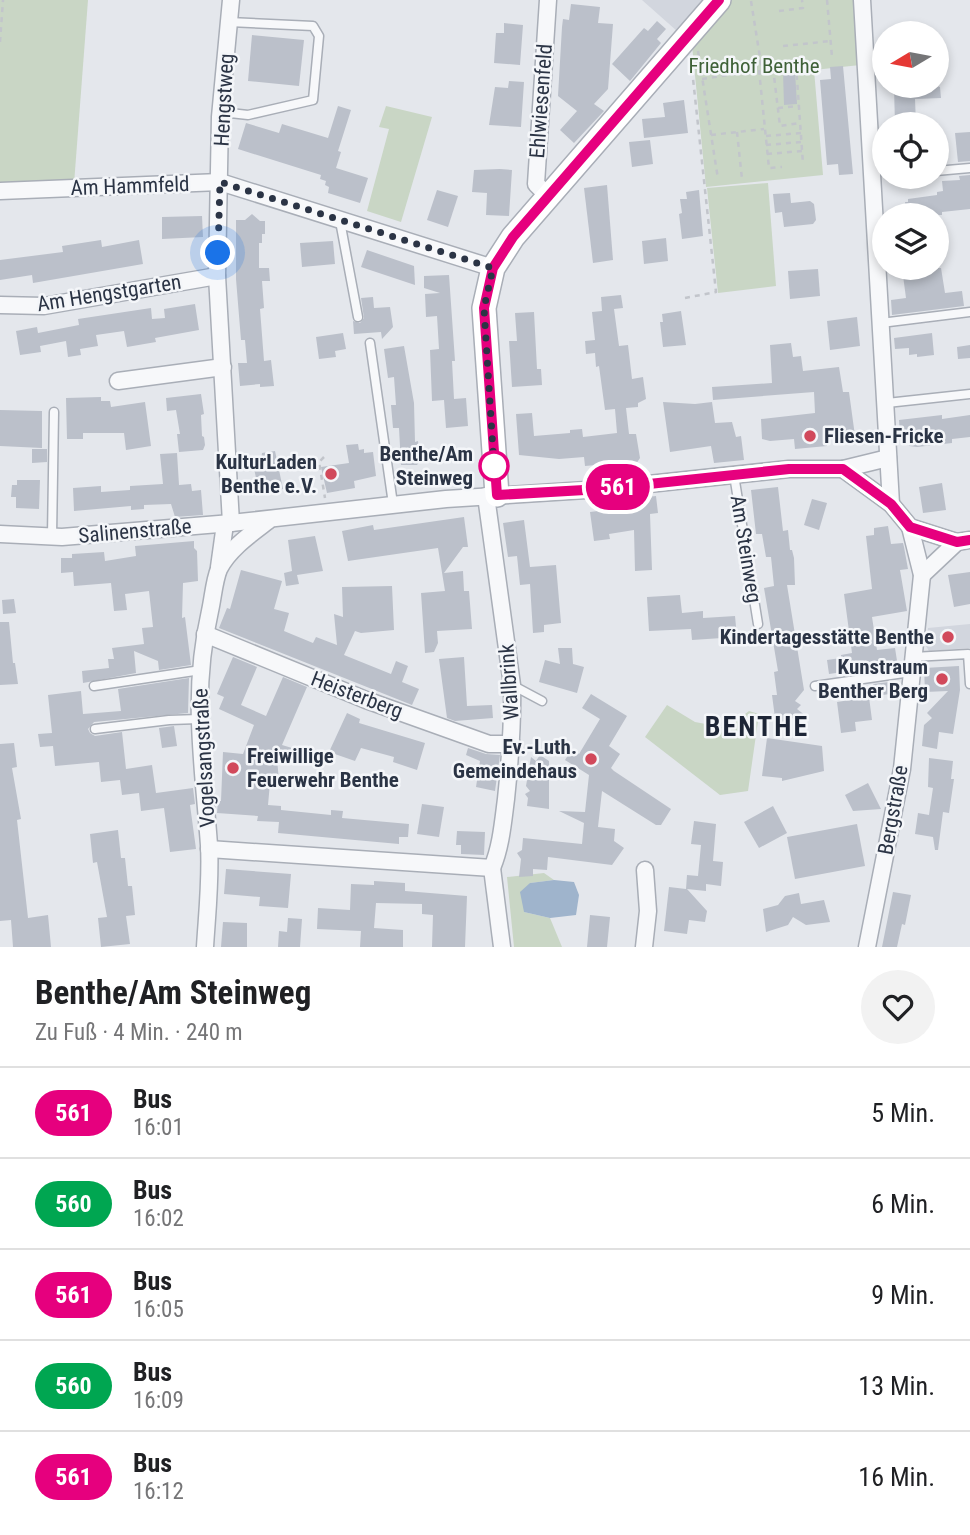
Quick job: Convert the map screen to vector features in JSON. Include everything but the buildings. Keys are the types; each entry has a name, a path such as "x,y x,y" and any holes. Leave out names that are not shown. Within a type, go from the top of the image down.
{"street":[{"name":"Hengstweg","path":"228,524 217,276 221,112 231,0"},
{"name":"Ehlwiesenfeld","path":"548,0 536,184 549,197"},
{"path":"492,495 484,308 493,268 513,237 719,0"},
{"path":"862,0 872,112"},
{"name":"Am Hammfeld","path":"0,191 220,182 493,268"},
{"path":"878,189 881,323 891,504"},
{"name":"Am Hengstgarten","path":"0,305 44,306 217,276"},
{"path":"118,381 223,367"},
{"name":"Am Steinweg","path":"270,519 393,504 602,489 789,469 843,469 888,458"},
{"path":"843,469 891,504 910,527 963,541"},
{"name":"Wallbrink","path":"492,495 512,685 512,744 504,816 497,857 492,868 502,947"},
{"name":"Salinenstraße","path":"0,534 52,537 270,519"},
{"name":"Vogelsangstraße","path":"219,570 228,556 270,519"},
{"name":"Vogelsangstraße","path":"205,947 209,849 199,719 201,670 205,634 228,524"},
{"name":"Bergstraße","path":"867,947 902,769 922,575 910,527"},
{"path":"922,575 963,541"},
{"name":"Heisterberg","path":"205,634 366,700 489,744 512,744"},
{"path":"209,849 492,868"},
{"path":"644,947 648,911 645,870"}],"lane":[{"path":"221,112 248,115 313,100 316,72 319,36 313,26 229,22"},
{"path":"949,170 970,168"},
{"path":"340,218 358,317"},
{"path":"881,323 970,312"},
{"path":"370,344 393,504"},
{"path":"887,403 970,394"},
{"path":"52,537 54,412"},
{"name":"Am Steinweg","path":"734,475 758,624"},
{"path":"815,686 968,654 970,684"},
{"path":"94,686 201,670"},
{"path":"512,685 542,701"},
{"path":"95,729 199,719"}],"path":[{"path":"0,42 3,0"},
{"path":"779,11 803,8 802,0"},
{"path":"827,0 832,57"},
{"path":"751,1 769,168 782,167"},
{"path":"689,33 697,46 718,179"},
{"path":"685,298 716,292 689,33"},
{"path":"783,46 831,41"},
{"path":"796,65 803,164"},
{"path":"702,79 786,66"},
{"path":"773,68 780,126 800,123"},
{"path":"778,108 799,106"},
{"path":"711,135 765,129"},
{"path":"737,132 741,179"},
{"path":"766,136 801,133"},
{"path":"766,145 802,142"},
{"path":"767,154 802,151"},
{"path":"324,457 319,462 325,501"}],"shaded area":[{"path":"642,0 704,0 677,31"},
{"name":"Kindertagesstätte Benthe","path":"970,624 970,648 929,651 926,646 928,628"}],"green space":[{"path":"0,0 88,0 74,184 0,186"},
{"name":"Friedhof Benthe","path":"732,0 857,0 860,65 814,70 823,175 706,187 692,45"},
{"path":"386,106 432,117 401,222 367,211 389,129 379,127"},
{"path":"768,183 776,286 718,293 707,188"},
{"path":"667,705 695,722 727,728 749,711 759,714 748,791 720,795 645,737"},
{"path":"544,873 554,880 530,883 524,912 550,918 562,947 514,947 507,877"}],"water":[{"path":"554,880 574,882 579,895 576,915 550,918 524,912 520,892 530,883"}],"bus line":[{"name":"561","path":"719,0 513,237 493,268 484,308 497,495 602,489 789,469 843,469 891,504 910,527 957,542 970,540"}],"place":[{"name":"Fliesen-Fricke","path":"810,436"},
{"name":"Benthe/Am Steinweg","path":"494,466"},
{"name":"KulturLaden Benthe e.V.","path":"331,474"},
{"name":"Kindertagesstätte Benthe","path":"948,637"},
{"name":"Kunstraum Benther Berg","path":"942,679"},
{"name":"Ev.-Luth. Gemeindehaus","path":"591,759"},
{"name":"Freiwillige Feuerwehr Benthe","path":"233,768"}],"district":[{"name":"BENTHE","path":"757,726"}],"route":[{"path":"218,253 220,182 493,268 484,308 494,466"}]}
